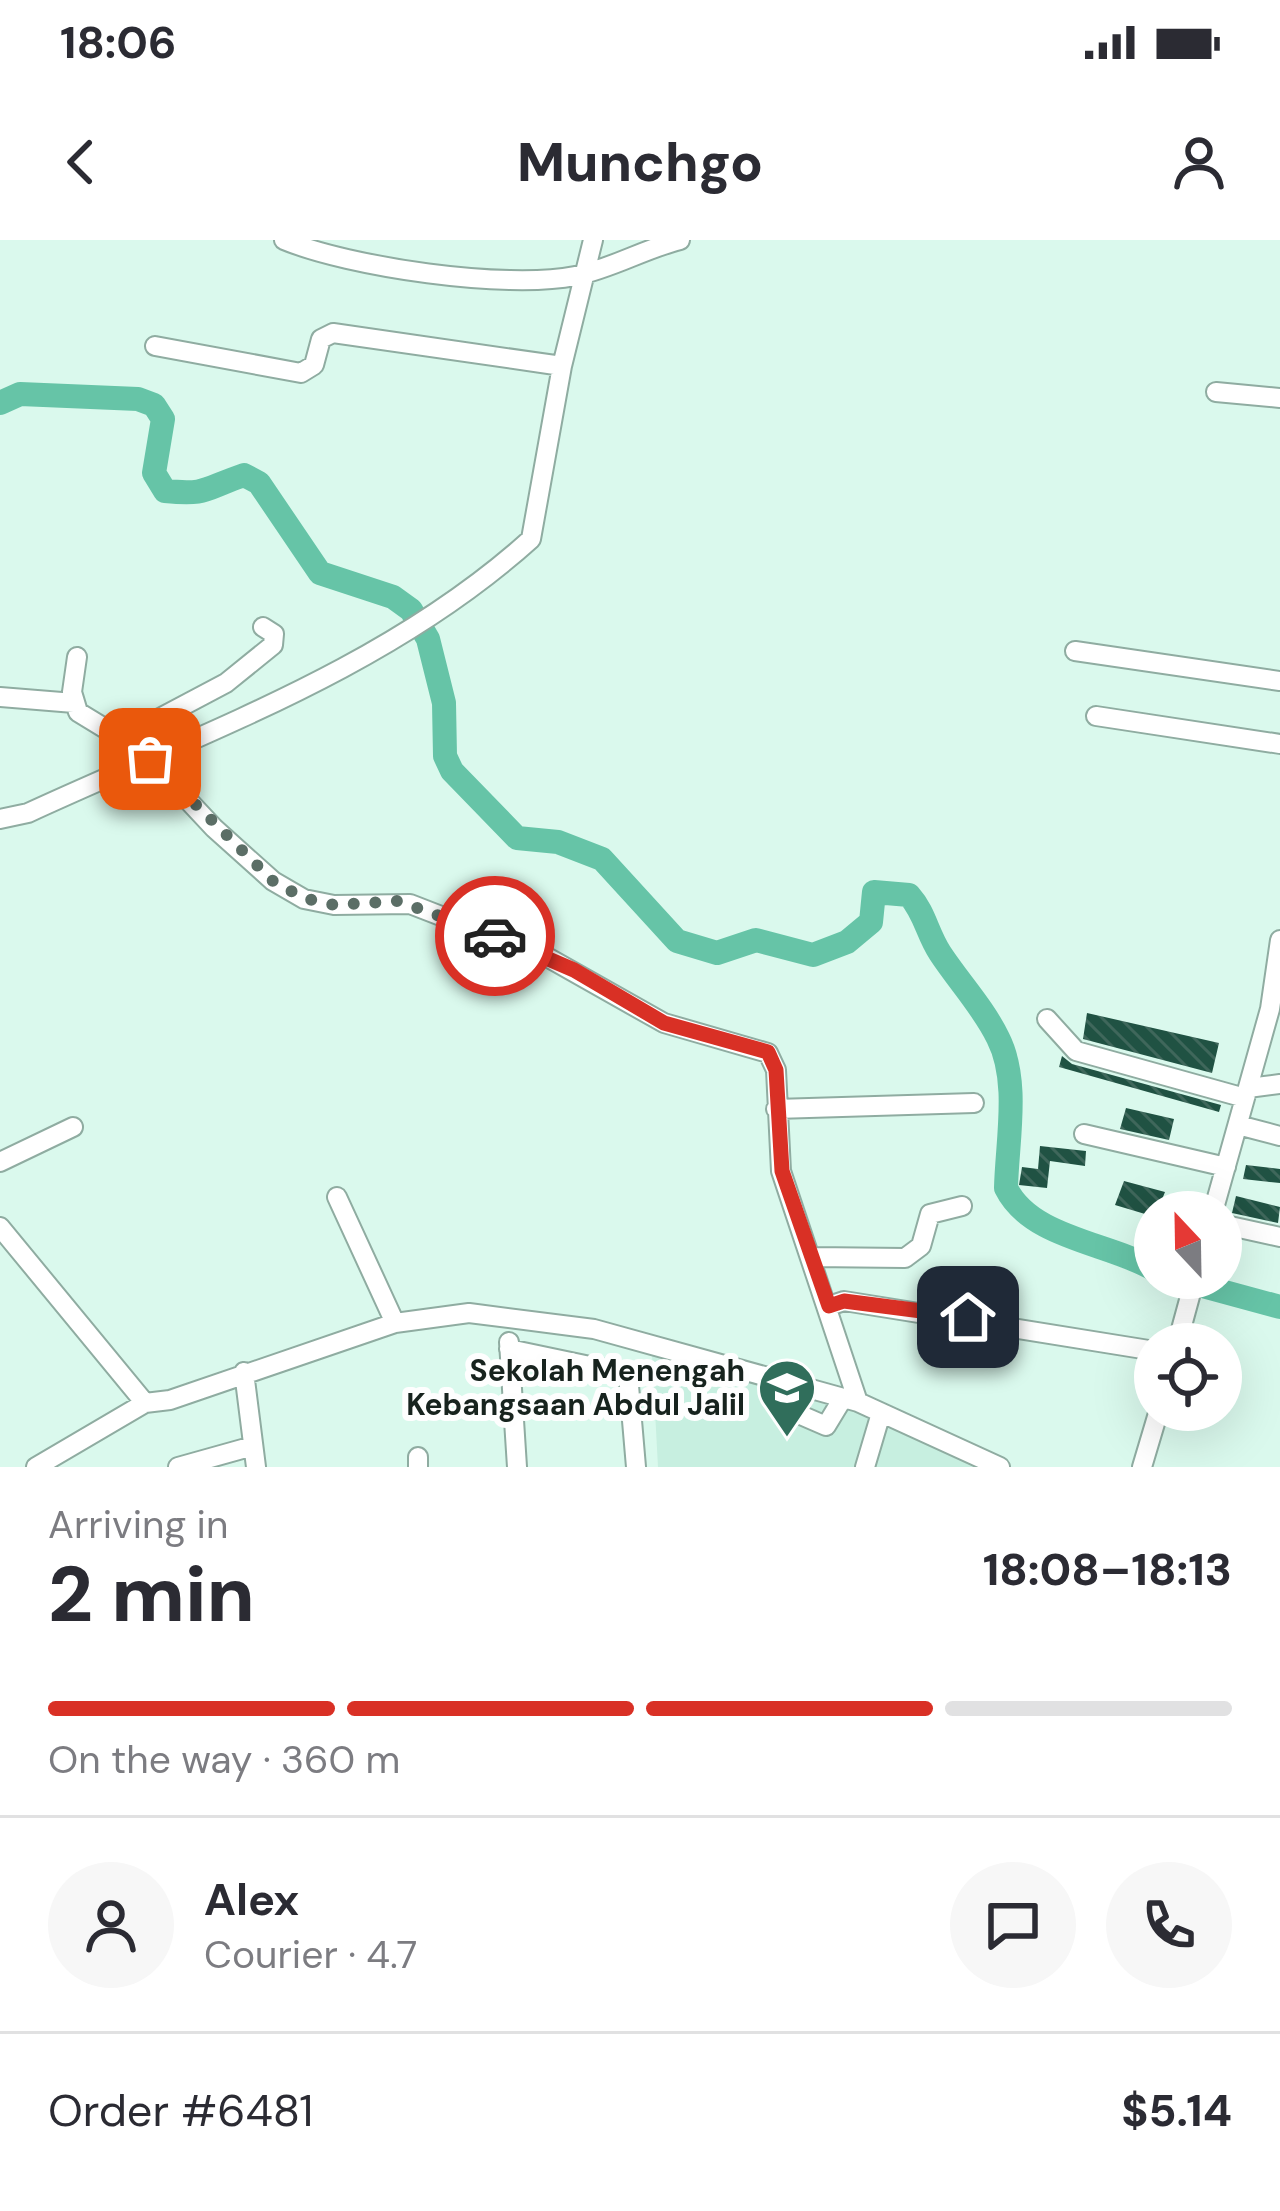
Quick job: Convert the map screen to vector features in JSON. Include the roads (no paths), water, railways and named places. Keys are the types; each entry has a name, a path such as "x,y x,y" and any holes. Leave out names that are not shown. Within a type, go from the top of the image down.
{"street":[{"path":"284,240 327,255 516,281 582,274 680,240"},
{"path":"0,819 28,813 150,759 430,622 531,539 562,366 592,240"},
{"path":"155,346 301,373 314,365 321,339 333,333 562,366"},
{"path":"1216,392 1280,398"},
{"path":"124,737 196,701 274,646 274,634 263,627"},
{"path":"1075,651 1280,681"},
{"path":"77,658 74,703 83,718 124,737 150,759 273,881 304,898 334,905 410,904 547,957 664,1023 760,1048 776,1070 782,1171 829,1306 850,1400"},
{"path":"0,697 74,703"},
{"path":"1096,716 1280,744"},
{"path":"1219,1191 1270,1010 1280,940"},
{"path":"1047,1019 1076,1051 1246,1093 1280,1084"},
{"path":"776,1109 974,1102"},
{"path":"1238,1125 1280,1136"},
{"path":"0,1162 73,1126"},
{"path":"1084,1134 1226,1167"},
{"path":"337,1197 395,1323"},
{"path":"812,1257 905,1258 921,1246 930,1214 962,1206"},
{"path":"0,1227 146,1403"},
{"path":"1242,1228 1280,1237"},
{"path":"829,1306 844,1301 986,1320 1134,1347"},
{"path":"36,1467 146,1403 395,1323 469,1313 594,1329 850,1400 999,1467"},
{"path":"507,1319 517,1467"},
{"path":"509,1349 628,1374 636,1467"},
{"path":"244,1372 256,1467"},
{"path":"796,1413 826,1426 850,1400"},
{"path":"866,1467 881,1413"},
{"path":"1142,1467 1153,1431"},
{"path":"178,1467 253,1446"}],"waterway":[{"path":"0,403 20,394 138,399 154,405 163,419 154,473 165,491 199,491 244,475 259,483 320,573 393,597 411,610 428,639 444,703 445,756 452,771 517,838 558,842 602,859 677,941 717,953 756,940 813,955 847,942 871,922 874,892 909,895 1005,1055 1010,1092 1006,1188 1034,1219 1134,1260"},
{"path":"1242,1297 1280,1307"}],"place":[{"name":"Sekolah Menengah Kebangsaan Abdul Jalil","path":"787,1439"}]}
